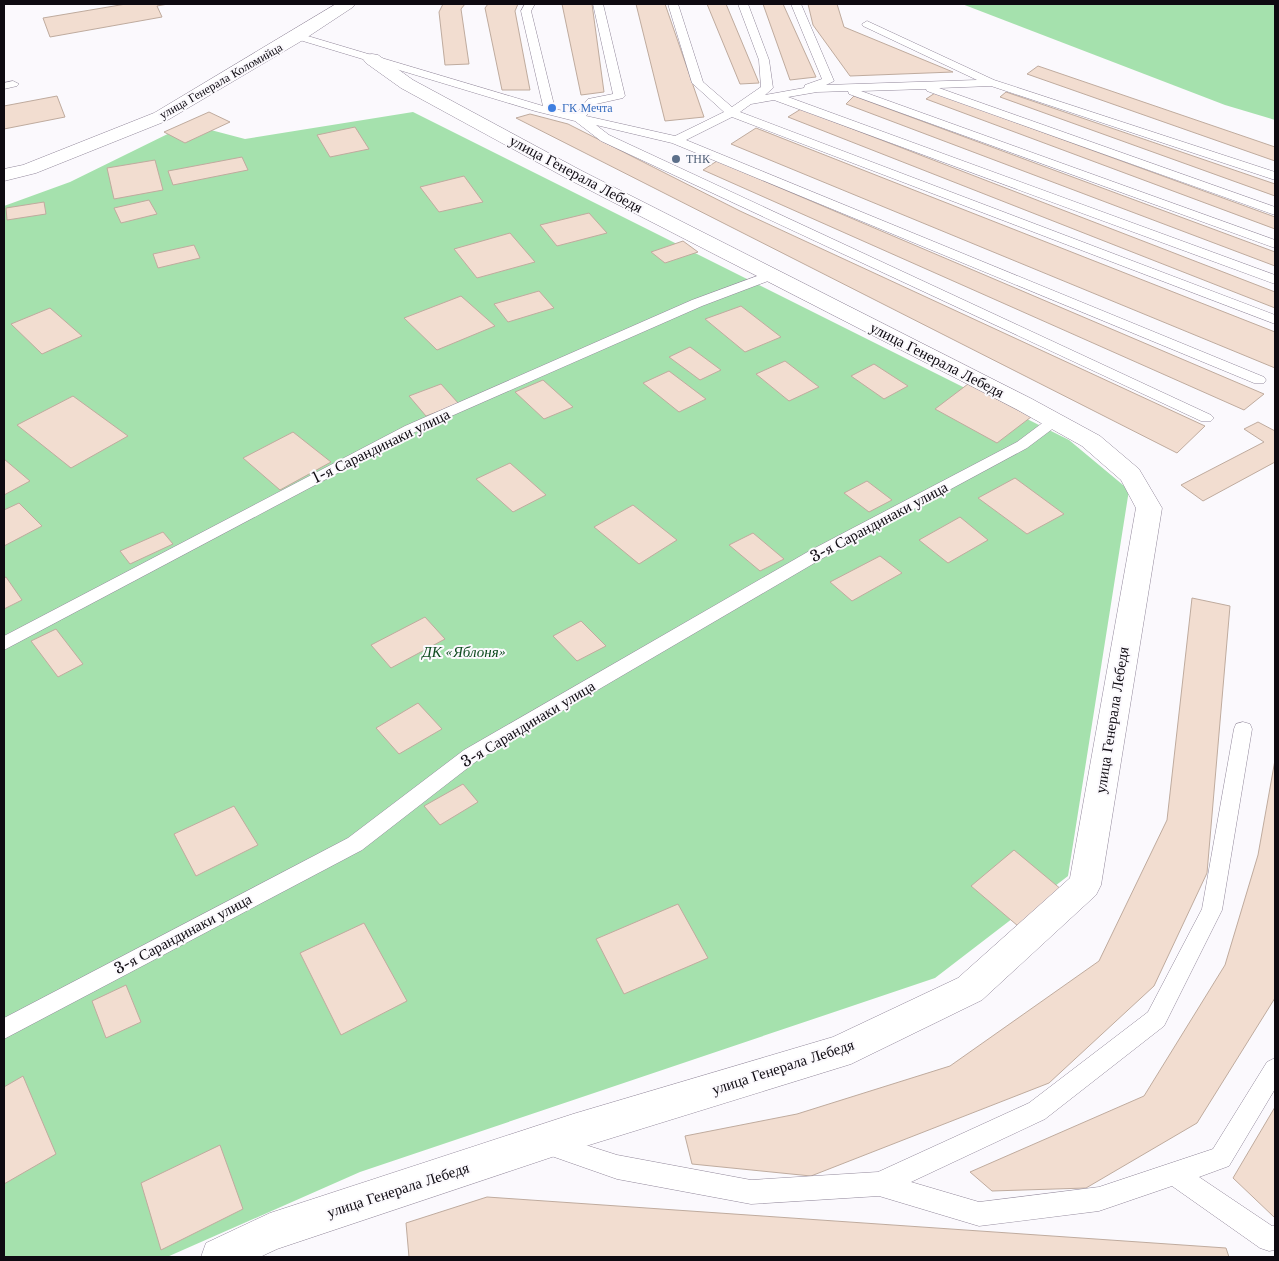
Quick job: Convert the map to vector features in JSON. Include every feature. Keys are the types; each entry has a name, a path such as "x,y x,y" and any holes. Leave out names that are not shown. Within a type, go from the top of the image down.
{"street":[{"name":"улица Генерала Коломийца","path":"4,175 29,169 160,117 297,36 347,4"},
{"name":"улица Генерала Лебедя","path":"220,1257 270,1232 543,1142 848,1048 970,990 1085,885 1149,508 1130,475 1091,441 433,98 408,84 372,58"}],"lane":[{"path":"530,4 526,11 550,111"},
{"path":"579,118 592,101 619,96 598,4"},
{"path":"673,4 698,83 732,113 1275,320"},
{"path":"676,140 722,119 767,88 764,60 743,4"},
{"path":"790,94 828,82 796,4"},
{"path":"867,24 992,84 1275,176"},
{"path":"297,36 550,111 676,140 1259,380"},
{"path":"748,101 817,89 992,84"},
{"path":"922,86 1275,210"},
{"path":"843,88 1275,244"},
{"path":"775,96 1275,280"},
{"path":"579,118 605,138 1206,418"},
{"name":"1-я Сарандинаки улица","path":"4,644 410,429 697,303 771,275"},
{"name":"3-я Сарандинаки улица","path":"4,1029 355,844 471,755 816,554 1022,445 1054,421"},
{"path":"878,1184 1037,1111 1156,1019 1212,910 1244,729"},
{"path":"543,1142 617,1167 751,1192 878,1184 979,1214 1098,1199 1220,1158 1275,1069"},
{"path":"1174,1174 1269,1239 1275,1238"}],"green space":[{"path":"962,4 1275,4 1275,120 1225,105"},
{"name":"ДК «Яблоня»","path":"413,112 1069,440 1129,490 1068,876 935,978 360,1172 167,1257 4,1257 4,206 70,182 188,124 245,139"}],"building":[{"path":"126,4 168,4 157,6 162,17 50,37 43,18"},
{"path":"443,4 465,4 461,9 469,64 445,65 439,12"},
{"path":"488,4 518,4 515,11 530,90 502,90 485,8"},
{"path":"562,4 592,4 604,92 581,95"},
{"path":"636,4 665,4 704,117 665,121"},
{"path":"707,4 726,4 759,83 740,84"},
{"path":"763,4 783,4 816,77 790,80"},
{"path":"808,4 837,4 844,27 953,72 850,76 813,25"},
{"path":"1038,66 1275,147 1275,161 1027,74"},
{"path":"1006,92 1275,184 1275,196 1000,97"},
{"path":"935,93 1275,217 1275,229 926,99"},
{"path":"57,96 65,117 4,129 4,106"},
{"path":"854,96 1275,252 1275,266 846,104"},
{"path":"801,109 1275,292 1275,308 788,117"},
{"path":"209,112 230,122 185,143 164,132"},
{"path":"530,114 568,124 740,211 1205,426 1177,453 516,118"},
{"path":"355,127 369,149 330,157 317,135"},
{"path":"756,128 1275,332 1275,368 731,144"},
{"path":"242,157 248,170 173,185 168,171"},
{"path":"155,160 163,190 114,199 107,168"},
{"path":"717,161 1264,394 1244,410 703,170"},
{"path":"464,176 483,202 439,212 420,187"},
{"path":"149,200 157,214 121,223 114,208"},
{"path":"44,202 46,214 7,220 6,208"},
{"path":"589,213 607,233 557,246 540,225"},
{"path":"510,233 535,262 477,278 454,249"},
{"path":"683,241 698,252 665,263 651,252"},
{"path":"194,245 200,258 158,268 153,254"},
{"path":"539,291 554,308 508,322 494,304"},
{"path":"461,296 495,326 437,350 404,318"},
{"path":"741,306 781,337 745,352 705,319"},
{"path":"50,308 82,336 42,354 11,324"},
{"path":"690,347 721,370 700,380 669,357"},
{"path":"785,361 819,387 789,401 756,374"},
{"path":"874,364 908,386 884,399 851,376"},
{"path":"669,371 706,399 679,412 643,383"},
{"path":"543,380 573,407 544,419 515,392"},
{"path":"441,384 459,404 426,416 409,396"},
{"path":"968,384 1031,417 997,443 935,409"},
{"path":"73,396 128,436 71,468 17,425"},
{"path":"1258,422 1275,431 1275,462 1203,501 1181,485 1264,442 1244,429"},
{"path":"293,432 331,462 280,490 243,458"},
{"path":"4,459 30,481 4,495"},
{"path":"510,463 546,495 513,512 476,479"},
{"path":"1015,478 1064,514 1027,534 978,498"},
{"path":"867,481 892,500 869,512 844,493"},
{"path":"19,503 42,526 4,546 4,510"},
{"path":"633,505 677,540 639,564 594,527"},
{"path":"960,517 988,540 948,563 919,540"},
{"path":"163,532 173,544 130,564 120,551"},
{"path":"753,533 784,559 760,571 729,545"},
{"path":"880,556 902,573 852,601 830,582"},
{"path":"6,577 22,600 4,609 4,578"},
{"path":"1192,598 1230,606 1207,873 1154,986 1049,1083 811,1176 692,1164 685,1136 797,1114 950,1066 1099,961 1167,820"},
{"path":"425,617 445,639 391,668 371,645"},
{"path":"581,621 606,646 577,661 553,636"},
{"path":"56,629 83,664 58,677 31,641"},
{"path":"418,703 442,729 399,754 376,728"},
{"path":"1275,760 1275,998 1197,1123 1086,1188 992,1191 970,1172 1144,1096 1225,965 1258,855"},
{"path":"463,784 478,802 440,825 424,806"},
{"path":"234,806 258,845 196,876 174,834"},
{"path":"1014,850 1062,890 1018,926 971,886"},
{"path":"678,904 708,958 624,994 596,939"},
{"path":"364,923 407,1001 341,1035 300,953"},
{"path":"126,985 141,1022 106,1038 92,1001"},
{"path":"23,1076 56,1154 4,1184 4,1087"},
{"path":"1275,1107 1275,1216 1274,1217 1233,1178"},
{"path":"220,1145 243,1209 161,1250 141,1183"},
{"path":"487,1197 1226,1248 1229,1257 409,1257 406,1223"}],"place":[{"name":"ГК Мечта","path":"552,108"},
{"name":"ТНК","path":"676,159"}]}
